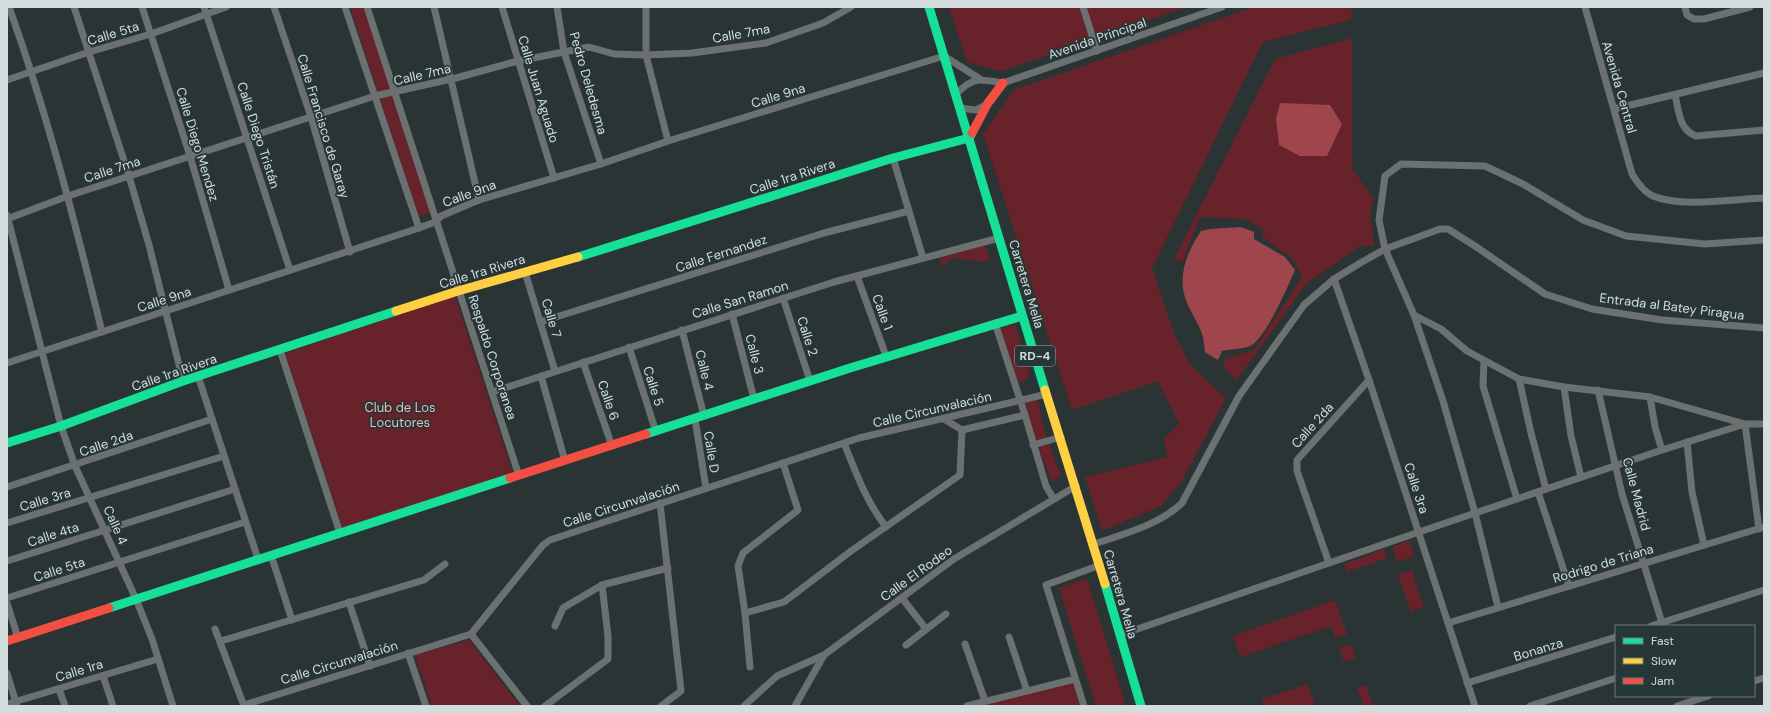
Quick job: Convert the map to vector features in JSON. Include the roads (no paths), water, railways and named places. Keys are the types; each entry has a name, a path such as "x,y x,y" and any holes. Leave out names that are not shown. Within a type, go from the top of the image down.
{"street":[{"path":"9,7 32,72 68,196 102,332"},
{"path":"74,7 129,176 149,245 183,381"},
{"name":"Calle Diego Mendez","path":"142,7 190,156 229,290"},
{"name":"Calle 5ta","path":"7,80 89,52 151,34 205,10 226,7"},
{"name":"Calle Francisco de Garay","path":"274,7 311,118 350,252"},
{"path":"345,7 419,228"},
{"name":"Respaldo Corporanea","path":"367,7 519,476"},
{"path":"434,7 479,200"},
{"name":"Calle Juan Aguado","path":"502,7 554,178"},
{"name":"Pedro Deledesma","path":"557,7 564,52 601,164"},
{"path":"646,7 646,55 668,141"},
{"name":"Calle 7ma","path":"7,217 375,96 452,79 518,61 589,47 614,54 646,55 692,53 766,43 823,23 851,7"},
{"name":"Carretera Mella","path":"929,7 1022,316 1094,544 1141,706"},
{"path":"1082,7 1097,51"},
{"name":"Avenida Principal","path":"1003,83 1222,7"},
{"name":"Avenida Central","path":"1585,7 1632,174 1640,185 1652,196 1682,202 1764,198"},
{"path":"1685,7 1687,15 1694,19 1704,19 1750,7"},
{"name":"Calle Diego Tristán","path":"205,10 290,270"},
{"path":"944,56 980,79"},
{"name":"Calle 9na","path":"7,363 290,270 350,252 436,222 441,216 479,200 601,164 668,141 944,56"},
{"path":"1614,109 1764,73"},
{"path":"956,94 972,80 980,79 1003,83 988,103 969,138"},
{"path":"1675,95 1684,127 1688,133 1696,136 1764,130"},
{"path":"960,108 976,110 988,103"},
{"name":"Calle 1ra Rivera","path":"7,443 61,426 183,381 458,291 525,272 893,158 969,138"},
{"path":"893,158 923,258"},
{"path":"1498,608 1475,513 1443,401 1414,315 1385,249 1379,220 1385,176 1401,164 1485,166 1523,184 1582,220 1626,236 1705,244 1764,240"},
{"name":"Calle Fernandez","path":"540,322 824,233 909,211"},
{"name":"Calle 4","path":"7,217 61,426 75,466 106,530 118,562 136,598 158,659 172,706"},
{"name":"Entrada al Batey Piragua","path":"1094,544 1129,532 1171,514 1182,503 1239,396 1304,305 1334,279 1385,249 1440,229 1448,229 1545,294 1592,309 1662,320 1764,328"},
{"name":"Calle San Ramon","path":"492,392 783,298 857,276 999,238"},
{"name":"Calle 7","path":"525,272 555,371"},
{"name":"Calle 1","path":"857,276 886,356"},
{"name":"Calle 3ra","path":"1334,279 1369,380 1475,706"},
{"name":"Calle 2","path":"783,298 810,381"},
{"name":"Calle 3","path":"732,314 754,399"},
{"path":"1414,315 1441,329 1467,351 1520,379 1564,387 1598,390 1650,398 1745,424 1764,424"},
{"path":"7,642 136,598 656,432 886,356 1022,316"},
{"path":"995,323 1046,486 1053,498"},
{"name":"Calle 4","path":"682,330 700,417"},
{"name":"Calle 5","path":"629,347 656,432"},
{"path":"280,350 340,533"},
{"path":"1484,361 1483,386 1517,499"},
{"name":"Calle 6","path":"583,362 612,446"},
{"path":"198,376 258,559"},
{"path":"541,376 565,461"},
{"path":"1520,379 1531,433 1546,489"},
{"name":"Calle 2da","path":"1328,563 1296,471 1297,460 1369,380"},
{"path":"1564,387 1571,436 1581,477"},
{"name":"Calle Madrid","path":"1598,390 1617,465 1622,494 1662,624"},
{"name":"Calle Circunvalación","path":"244,705 471,634 546,542 844,443 1047,394"},
{"path":"1650,398 1655,427 1662,450"},
{"path":"944,419 962,430 1024,415"},
{"name":"Calle D","path":"700,417 706,488"},
{"name":"Calle 2da","path":"7,487 75,466 212,419"},
{"path":"1120,635 1581,477 1745,424"},
{"path":"1745,424 1762,528"},
{"path":"746,613 784,602 960,475 962,430"},
{"path":"1033,445 1061,437"},
{"path":"1687,442 1692,492 1704,546"},
{"path":"844,443 860,485 874,512 886,527"},
{"name":"Calle 3ra","path":"7,523 224,456"},
{"path":"750,667 746,613 738,566 743,553 798,510 783,463"},
{"name":"Calle El Rodeo","path":"795,706 824,655 954,559 1053,498 1076,486"},
{"name":"Calle 4ta","path":"7,562 235,489"},
{"path":"1538,492 1569,586"},
{"path":"660,503 681,691 661,706"},
{"name":"Calle 5ta","path":"7,598 246,522"},
{"name":"Rodrigo de Triana","path":"1448,623 1762,528"},
{"path":"271,555 292,620"},
{"path":"221,641 424,580 445,564"},
{"path":"1084,706 1046,585 1100,566"},
{"path":"555,626 563,608 602,585 668,568"},
{"path":"545,706 608,659 608,636 602,585"},
{"path":"1662,624 1764,590"},
{"path":"902,598 926,629"},
{"path":"349,602 370,666"},
{"path":"7,603 18,638"},
{"path":"906,645 946,614"},
{"path":"215,629 221,641 244,705"},
{"path":"471,634 527,706"},
{"path":"1009,637 1028,691"},
{"name":"Bonanza","path":"1467,683 1615,637"},
{"path":"965,644 985,702"},
{"path":"408,653 426,706"},
{"path":"744,706 777,676 824,655"},
{"name":"Calle 1ra","path":"7,704 16,704 158,659"},
{"path":"7,673 16,704"},
{"path":"103,676 113,706"},
{"path":"1530,706 1615,678"},
{"path":"967,706 1075,679"},
{"path":"60,689 65,706"},
{"path":"1680,706 1705,697"}],"park label":[{"name":"Club de Los Locutores","path":"400,414"}]}
